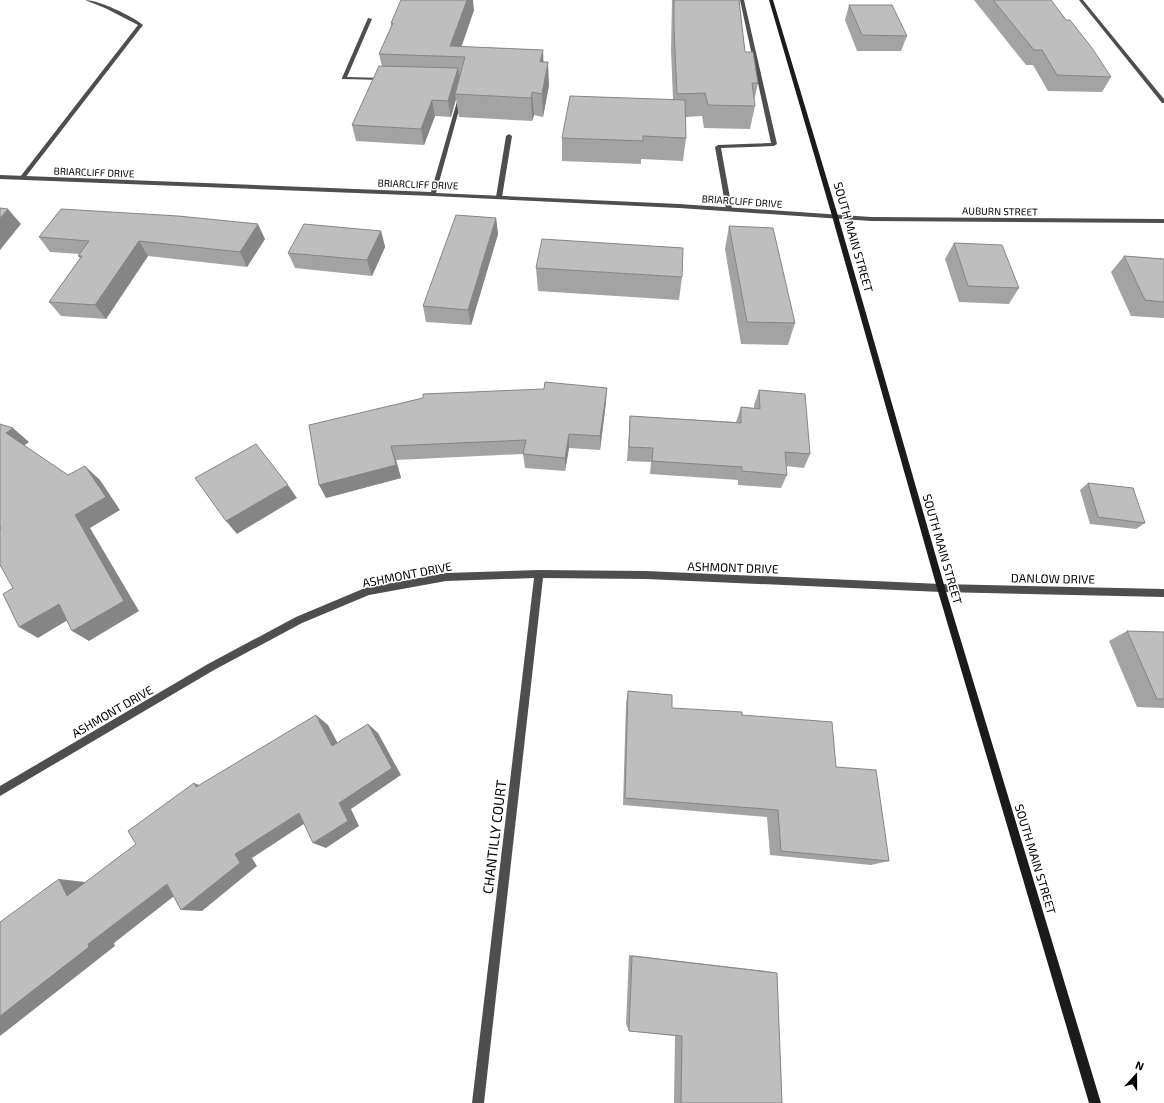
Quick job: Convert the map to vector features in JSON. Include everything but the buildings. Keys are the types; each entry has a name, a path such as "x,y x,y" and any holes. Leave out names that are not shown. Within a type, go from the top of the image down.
{"main road":[{"name":"SOUTH MAIN STREET","path":"771,0 835,216 941,588 1095,1103"}],"street":[{"path":"22,178 141,25 106,7 87,0"},
{"path":"729,209 718,146 774,144 742,0"},
{"path":"1081,0 1164,102"},
{"path":"370,19 344,78 390,79"},
{"path":"433,194 461,95"},
{"path":"499,197 508,136"},
{"name":"BRIARCLIFF DRIVE","path":"0,177 499,197 835,216"},
{"name":"AUBURN STREET","path":"835,216 871,219 1164,221"},
{"name":"ASHMONT DRIVE","path":"0,791 212,667 299,620 368,591 446,577 539,574 646,575 941,588"},
{"name":"CHANTILLY COURT","path":"478,1103 539,574"},
{"name":"DANLOW DRIVE","path":"941,588 1164,593"}]}
